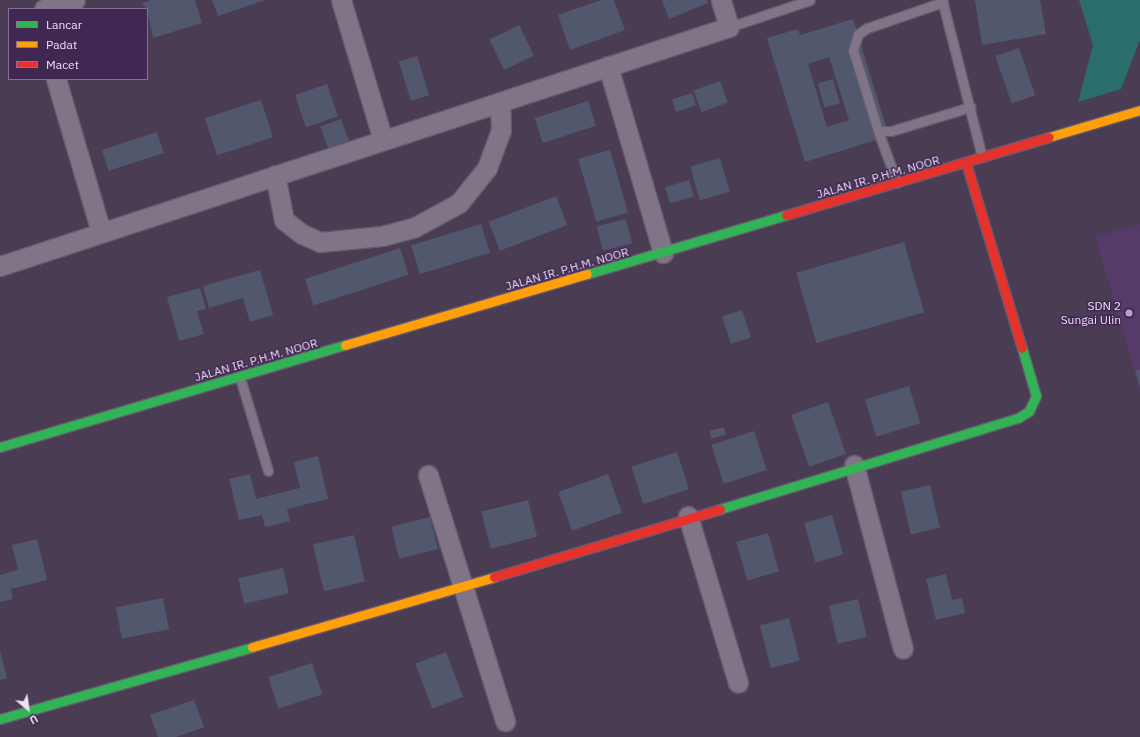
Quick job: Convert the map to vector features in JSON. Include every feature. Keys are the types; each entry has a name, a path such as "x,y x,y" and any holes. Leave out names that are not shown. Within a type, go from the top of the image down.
{"street":[{"path":"47,8 75,0"},
{"path":"340,0 383,140"},
{"path":"0,266 729,27 721,0"},
{"path":"608,66 663,253"},
{"path":"56,80 101,232"},
{"path":"275,175 284,220 302,234 320,242 382,236 415,227 459,202 487,168 501,130 500,102"},
{"name":"JALAN IR. P.H.M. NOOR","path":"0,447 240,378 966,164 1140,110"},
{"path":"0,719 462,587 688,516 1018,418 1034,404 1036,396 966,164"},
{"path":"854,466 904,649"},
{"path":"428,475 505,721"},
{"path":"688,516 738,683"}],"lane":[{"path":"729,27 810,0"},
{"path":"897,184 878,131 853,50 858,34 867,28 943,1 983,158"},
{"path":"878,131 890,131 970,108"},
{"path":"240,378 268,472"}],"shaded area":[{"path":"1079,0 1140,0 1140,40 1121,89 1078,102 1093,45"},
{"name":"SDN 2 Sungai Ulin","path":"1140,224 1140,390 1095,237"}],"building":[{"path":"151,0 195,0 202,23 153,38 148,8 142,3"},
{"path":"212,0 265,0 218,16"},
{"path":"601,0 614,0 625,30 570,50 558,15"},
{"path":"662,0 707,0 708,3 669,19"},
{"path":"975,0 1040,0 1046,34 982,45"},
{"path":"853,19 889,136 805,162 767,38 798,29 800,35","holes":["829,57 849,120 827,127 808,64"]},
{"path":"519,25 534,56 504,70 489,39"},
{"path":"1019,48 1035,95 1012,103 995,56"},
{"path":"417,56 429,95 411,101 399,62"},
{"path":"833,79 840,103 825,107 818,83"},
{"path":"720,81 728,103 702,112 694,91"},
{"path":"327,84 338,116 306,127 295,95"},
{"path":"692,93 696,105 676,112 672,99"},
{"path":"261,100 273,137 217,155 205,118"},
{"path":"588,101 596,126 543,143 535,118"},
{"path":"341,119 349,141 328,148 320,127"},
{"path":"157,132 164,153 109,171 102,150"},
{"path":"610,150 628,212 596,222 578,159"},
{"path":"720,158 730,192 700,200 690,167"},
{"path":"689,180 694,196 670,204 665,187"},
{"path":"556,196 567,225 500,251 489,222"},
{"path":"626,219 632,243 603,251 597,226"},
{"path":"481,224 490,253 420,274 411,245"},
{"path":"904,242 924,312 816,343 796,273"},
{"path":"400,248 409,275 314,306 305,279"},
{"path":"260,270 273,315 250,322 243,298 209,308 203,286"},
{"path":"200,288 206,309 197,311 204,334 179,341 167,297"},
{"path":"742,310 751,338 731,344 722,316"},
{"path":"1140,369 1140,387 1135,371"},
{"path":"909,386 920,423 876,437 865,399"},
{"path":"828,402 846,454 809,467 791,415"},
{"path":"724,427 726,435 711,438 709,431"},
{"path":"754,431 767,470 724,484 711,445"},
{"path":"677,452 689,489 643,504 631,467"},
{"path":"318,456 328,499 287,509 290,521 265,527 262,515 239,520 229,479 250,474 256,499 300,488 294,462"},
{"path":"608,474 622,513 572,531 558,492"},
{"path":"930,485 940,528 911,535 901,492"},
{"path":"528,500 537,537 491,548 481,512"},
{"path":"832,515 843,554 815,562 804,523"},
{"path":"430,517 438,549 399,559 391,527"},
{"path":"768,533 779,571 747,581 736,542"},
{"path":"354,535 365,582 324,591 313,544"},
{"path":"37,539 47,580 11,589 13,599 0,602 0,575 18,570 12,545"},
{"path":"283,568 289,593 244,604 238,578"},
{"path":"946,574 952,600 962,598 965,613 936,620 926,579"},
{"path":"163,598 169,629 122,639 116,607"},
{"path":"858,599 867,637 838,644 829,606"},
{"path":"789,618 800,661 771,668 760,625"},
{"path":"0,650 7,678 0,680"},
{"path":"446,652 463,697 432,709 415,664"},
{"path":"312,663 322,694 278,709 268,677"},
{"path":"194,700 204,727 176,737 158,737 150,715"}],"traffic: fast":[{"path":"587,274 786,215"},
{"path":"0,447 345,345"},
{"path":"720,509 1018,418 1029,411 1036,396 1022,348"},
{"path":"0,719 252,647"}],"traffic: slow":[{"path":"1049,137 1140,110"},
{"path":"345,345 587,274"},
{"path":"252,647 494,577"}],"traffic: jam":[{"path":"786,215 1049,137"},
{"path":"966,163 1022,348"},
{"path":"494,577 720,509"}],"place":[{"name":"SDN 2 Sungai Ulin","path":"1129,313"}]}
